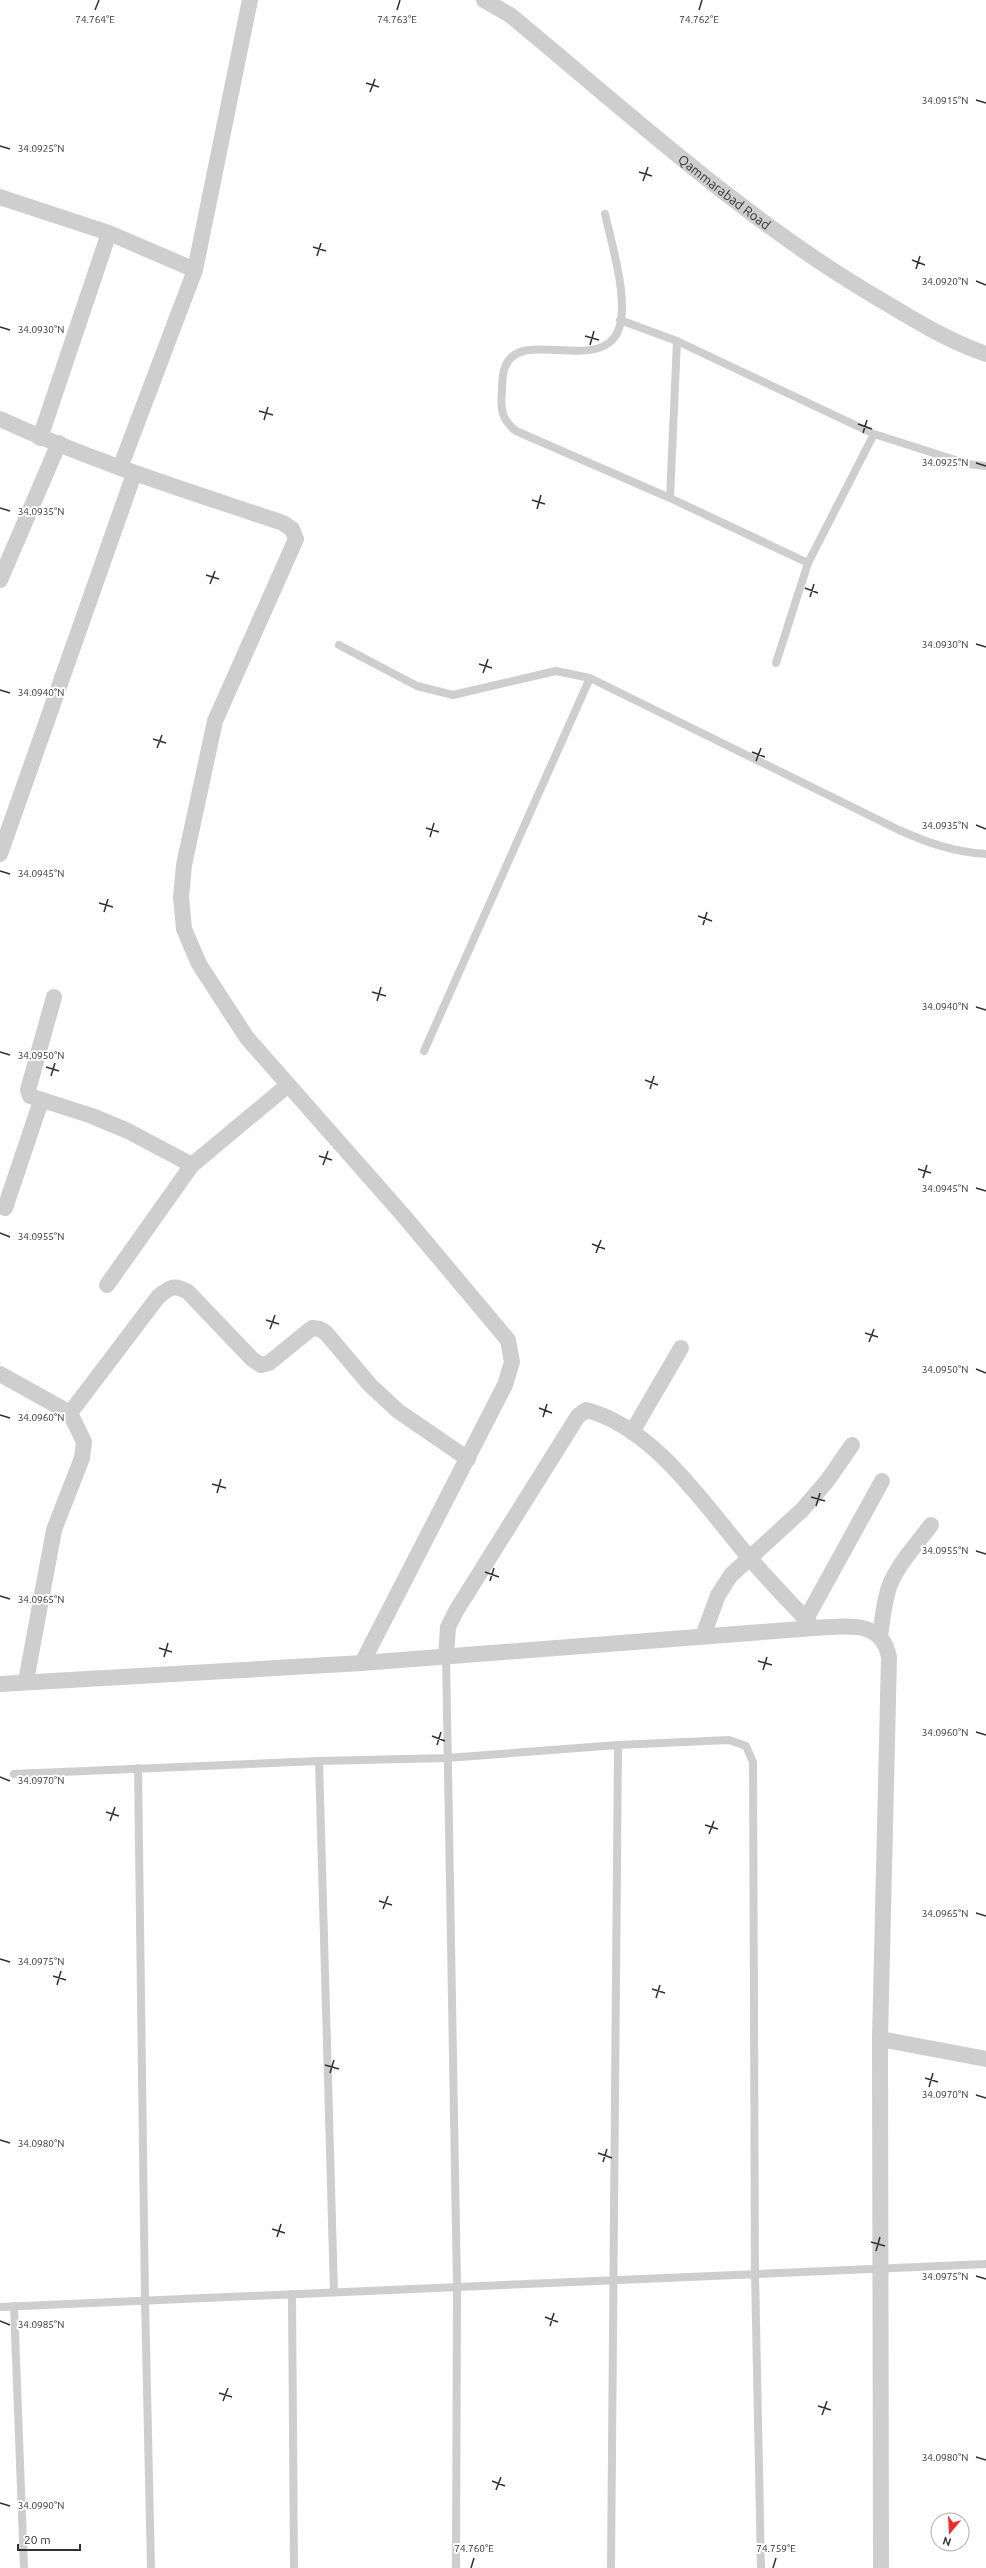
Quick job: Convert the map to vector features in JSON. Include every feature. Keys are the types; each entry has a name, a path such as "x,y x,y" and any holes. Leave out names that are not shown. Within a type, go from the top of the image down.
{"street":[{"path":"0,854 195,270 250,0"},
{"name":"Qammarabad Road","path":"484,0 509,8 695,168 827,269 956,344 986,354"},
{"path":"0,197 109,233 195,270"},
{"path":"40,438 109,233"},
{"path":"0,419 40,438 59,443 127,471 283,523 294,533 296,539 215,721 192,820 181,897 184,929 199,964 247,1038 403,1215 508,1340 512,1362 505,1385 362,1663"},
{"path":"0,580 59,443"},
{"path":"54,997 28,1090 30,1096 41,1101 92,1116 128,1131 192,1165"},
{"path":"107,1285 192,1165 288,1085"},
{"path":"5,1208 41,1101"},
{"path":"70,1413 158,1297 169,1287 178,1286 188,1292 252,1359 261,1365 269,1363 312,1328 320,1329 326,1333 370,1385 398,1411 468,1459"},
{"path":"632,1432 681,1348"},
{"path":"0,1374 70,1413 84,1442 84,1449 54,1530 26,1681"},
{"path":"446,1656 448,1627 456,1611 578,1416 586,1410 597,1413 632,1432 696,1492 749,1557 810,1624"},
{"path":"703,1636 718,1595 731,1575 802,1510 827,1481 852,1445"},
{"path":"810,1624 882,1481"},
{"path":"880,1637 884,1606 890,1586 899,1568 931,1525"},
{"path":"0,1684 26,1681 362,1663 703,1636 810,1624 868,1629 880,1637 887,1646 889,1657 880,2040 881,2568"},
{"path":"880,2040 986,2059"}],"lane":[{"path":"605,214 621,286 623,304 615,337 605,347 584,351 525,350 512,356 505,367 500,405 502,414 507,424 516,431 670,498 808,563"},
{"path":"620,320 677,341 874,434 968,464 986,466"},
{"path":"670,498 677,341"},
{"path":"776,663 808,563 874,434"},
{"path":"339,645 417,686 453,695 556,671 590,678 932,845 964,852 986,854"},
{"path":"424,1051 590,678"},
{"path":"446,1656 457,2286 456,2568"},
{"path":"14,1774 319,1761 447,1758 618,1745 729,1740 746,1746 753,1762 755,2273 761,2568"},
{"path":"611,2568 618,1745"},
{"path":"319,1761 334,2292"},
{"path":"138,1768 145,2300 151,2568"},
{"path":"0,2307 614,2279 986,2264"},
{"path":"292,2294 294,2568"},
{"path":"14,2306 24,2568"}]}
